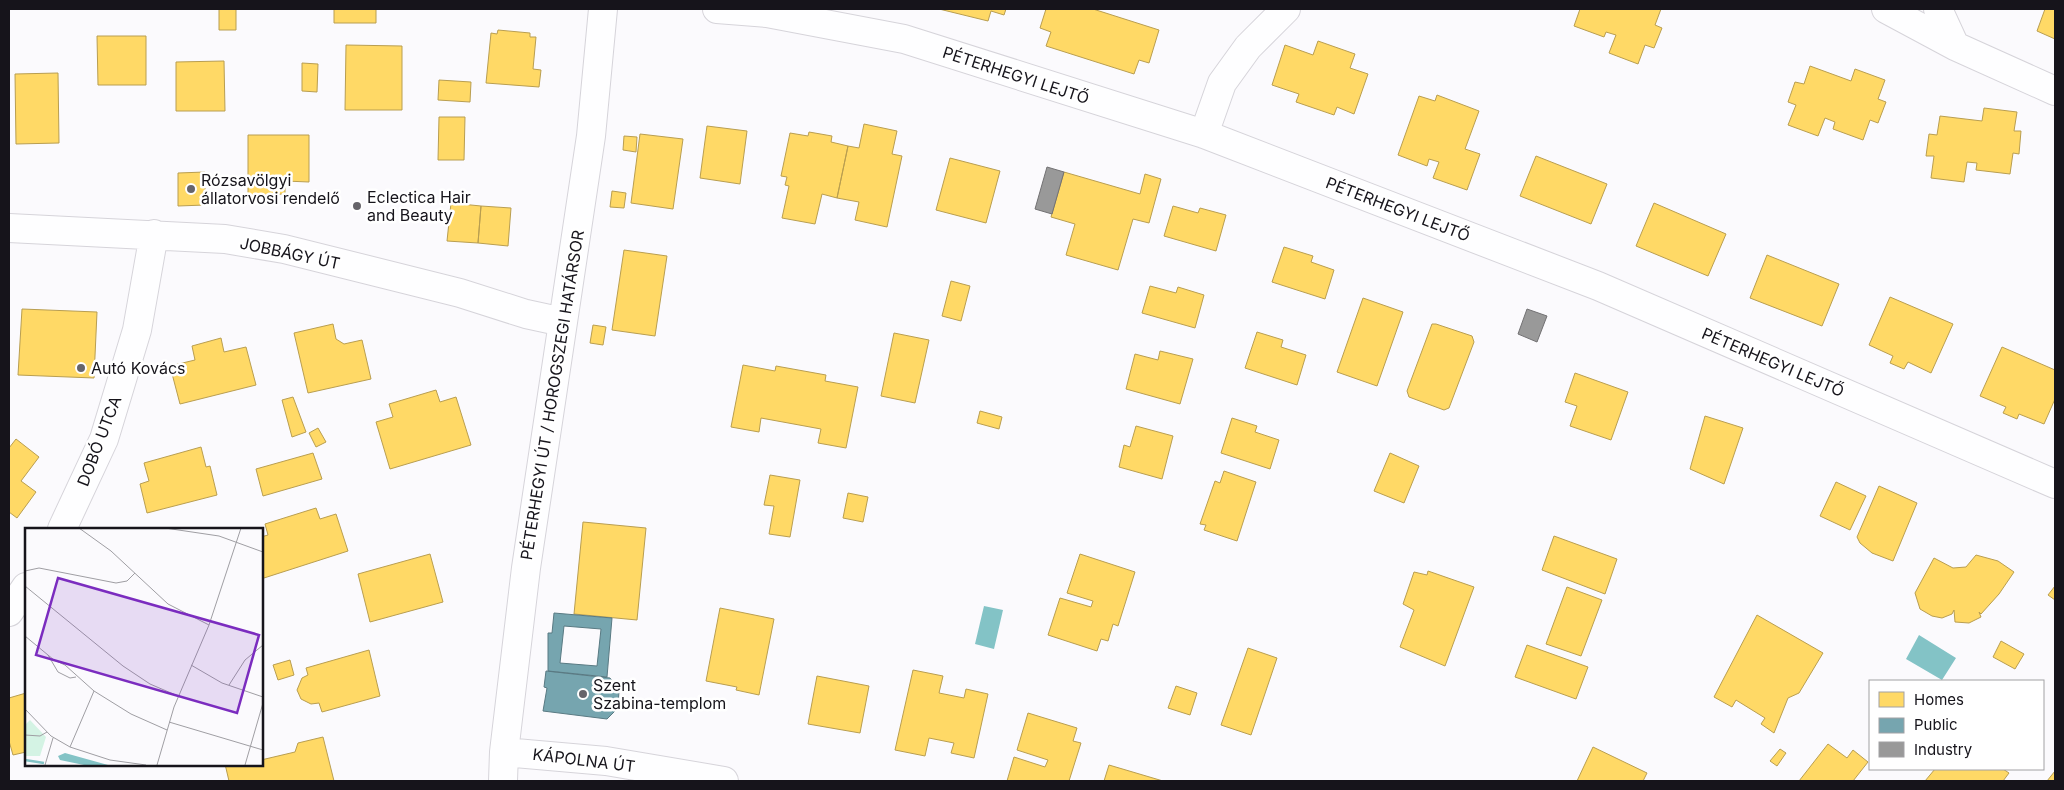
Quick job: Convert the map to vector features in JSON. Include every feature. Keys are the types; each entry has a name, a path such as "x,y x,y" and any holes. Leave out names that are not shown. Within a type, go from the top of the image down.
{"street":[{"name":"PÉTERHEGYI ÚT / HOROGSZEGI HATÁRSOR","path":"503,781 504,752 526,568 591,136 603,9"},
{"name":"PÉTERHEGYI LEJTŐ","path":"717,9 767,13 904,39 1204,134 1598,286 2055,484"},
{"path":"1204,134 1222,84 1248,47 1286,9"},
{"path":"1886,9 1955,46 2055,92"},
{"path":"1938,9 1955,46"},
{"name":"JOBBÁGY ÚT","path":"9,228 224,239 284,249 460,293 526,314 564,322"},
{"name":"DOBÓ UTCA","path":"62,528 104,439 137,330 154,234"},
{"path":"9,612 25,588"},
{"name":"KÁPOLNA ÚT","path":"504,752 606,761 724,781"}],"water":[{"path":"984,606 1003,610 994,649 975,644"},
{"path":"1919,635 1956,658 1942,680 1906,659"}],"building: Homes":[{"path":"219,9 236,9 236,30 219,30"},
{"path":"334,9 376,9 376,23 334,23"},
{"path":"939,9 1006,9 1004,15 991,11 988,21"},
{"path":"1046,9 1093,9 1159,30 1149,63 1139,60 1134,74 1046,46 1051,32 1040,28"},
{"path":"1580,9 1661,9 1655,25 1662,28 1654,48 1645,45 1638,64 1609,53 1616,35 1606,32 1604,37 1574,26"},
{"path":"2045,9 2055,9 2055,39 2037,31"},
{"path":"498,30 530,33 530,37 536,37 533,69 541,70 539,87 486,83 491,33 497,34"},
{"path":"97,36 146,36 146,85 98,85"},
{"path":"1318,41 1355,54 1350,68 1368,74 1354,114 1337,107 1334,115 1296,102 1299,94 1272,85 1285,45 1313,55"},
{"path":"346,45 402,46 402,110 345,110"},
{"path":"224,61 225,111 176,111 176,62"},
{"path":"302,63 318,64 317,92 302,91"},
{"path":"1810,66 1851,81 1855,69 1885,80 1878,99 1886,102 1878,123 1870,120 1863,140 1833,129 1835,122 1825,118 1818,136 1788,125 1796,105 1788,102 1795,82 1804,84"},
{"path":"58,73 59,143 16,144 15,74"},
{"path":"439,80 471,82 470,102 438,100"},
{"path":"1437,95 1479,111 1465,149 1480,154 1467,190 1433,178 1439,162 1429,159 1427,166 1398,155 1419,96 1435,101"},
{"path":"1984,108 2017,112 2014,131 2021,131 2019,154 2013,153 2010,174 1976,170 1977,163 1967,162 1964,182 1931,178 1934,156 1926,156 1929,134 1937,135 1940,116 1982,121"},
{"path":"439,117 465,117 464,160 438,160"},
{"path":"864,124 897,131 892,154 902,156 887,227 855,220 859,202 837,198 848,146 859,148"},
{"path":"707,126 747,131 740,184 700,178"},
{"path":"809,132 832,136 831,142 848,146 837,198 822,194 815,224 782,218 789,186 785,185 787,177 781,176 790,133 808,136"},
{"path":"640,134 683,139 673,209 631,203"},
{"path":"248,135 309,135 309,182 285,181 285,194 248,195"},
{"path":"624,136 637,137 636,152 623,150"},
{"path":"1536,156 1607,184 1591,224 1520,196"},
{"path":"950,158 1000,171 986,223 936,210"},
{"name":"Rózsavölgyi állatorvosi rendelő","path":"205,172 205,205 178,206 178,173"},
{"path":"1064,172 1140,194 1145,174 1161,179 1149,223 1133,219 1118,270 1066,255 1075,224 1051,217"},
{"path":"612,191 626,193 624,208 610,207"},
{"path":"451,203 481,206 478,243 447,241"},
{"path":"1654,203 1726,234 1708,276 1636,246"},
{"path":"481,206 511,208 508,246 478,243"},
{"path":"1173,206 1198,213 1200,208 1226,215 1216,251 1164,236"},
{"path":"1284,247 1313,256 1311,262 1334,270 1325,299 1272,282"},
{"path":"624,250 667,256 655,336 612,330"},
{"path":"1767,255 1839,284 1822,326 1750,298"},
{"path":"951,281 970,286 961,321 942,316"},
{"path":"1150,286 1176,293 1178,287 1204,295 1195,328 1142,313"},
{"path":"1890,297 1953,324 1931,373 1908,362 1904,369 1890,363 1893,356 1869,345"},
{"path":"1363,298 1403,312 1377,386 1337,372"},
{"path":"22,309 97,312 94,378 18,375"},
{"path":"333,324 336,339 344,344 362,340 371,379 308,393 294,333"},
{"path":"1432,324 1472,336 1474,342 1449,408 1444,410 1409,397 1407,391"},
{"path":"593,325 606,327 603,345 590,343"},
{"path":"1257,332 1283,340 1281,347 1306,355 1297,385 1245,368"},
{"path":"894,333 929,340 915,403 881,396"},
{"path":"221,338 224,352 246,347 256,385 180,404 170,366 195,360 192,346"},
{"path":"2002,347 2055,370 2055,399 2044,424 2019,414 2017,419 2003,413 2006,407 1980,396"},
{"path":"1160,351 1193,359 1180,404 1126,389 1135,354 1158,360"},
{"path":"743,365 775,371 776,366 826,375 825,381 858,387 846,448 818,443 821,429 761,418 759,432 731,427"},
{"path":"1575,373 1628,392 1611,440 1570,426 1577,406 1565,402"},
{"path":"436,390 440,402 456,397 471,445 390,469 376,422 393,417 389,404"},
{"path":"293,397 306,432 292,437 282,400"},
{"path":"980,411 1002,417 999,429 977,423"},
{"path":"1705,416 1743,428 1724,484 1690,469"},
{"path":"1232,418 1257,426 1255,432 1279,440 1270,469 1221,453"},
{"path":"1136,426 1173,436 1162,479 1119,467 1124,445 1130,447"},
{"path":"318,428 326,442 316,447 309,433"},
{"path":"16,439 39,457 21,481 36,492 17,518 9,512 9,448"},
{"path":"201,447 206,467 210,466 217,495 147,513 140,484 149,481 144,463"},
{"path":"313,453 322,479 263,496 256,469"},
{"path":"1390,453 1419,466 1404,503 1374,491"},
{"path":"1224,471 1256,482 1237,541 1204,530 1206,525 1200,524 1215,481 1220,483"},
{"path":"770,475 800,480 790,537 769,534 774,506 764,505"},
{"path":"1836,482 1866,496 1850,530 1820,516"},
{"path":"1879,486 1917,503 1893,561 1872,553 1860,543 1857,537"},
{"path":"848,493 868,497 863,522 843,518"},
{"path":"316,508 320,519 336,514 348,551 264,578 262,573 262,537 268,535 265,524"},
{"path":"583,522 646,528 637,620 574,614"},
{"path":"1554,536 1617,559 1605,594 1542,570"},
{"path":"430,554 443,602 370,622 358,574"},
{"path":"1080,554 1135,572 1118,626 1113,624 1108,641 1101,639 1097,651 1048,635 1060,598 1091,607 1093,601 1067,593"},
{"path":"1976,555 1998,561 2014,572 1999,594 1981,614 1979,612 1981,617 1969,623 1955,622 1954,610 1952,614 1942,618 1932,616 1920,609 1915,593 1934,558 1953,568 1966,567"},
{"path":"1428,571 1474,587 1445,666 1400,647 1414,610 1403,604 1414,572 1427,575"},
{"path":"2055,586 2055,600 2048,595"},
{"path":"1567,587 1602,600 1581,656 1546,644"},
{"path":"720,608 774,619 759,695 736,690 737,687 706,681"},
{"path":"1757,615 1823,653 1799,693 1788,698 1774,733 1761,724 1765,718 1736,700 1732,707 1714,697"},
{"path":"2001,641 2024,654 2015,669 1993,657"},
{"path":"1527,645 1588,667 1576,699 1515,677"},
{"path":"1248,648 1277,658 1251,735 1221,725"},
{"path":"369,650 380,696 322,712 319,703 311,704 301,699 297,690 302,678 308,675 306,668"},
{"path":"290,660 294,675 278,680 273,665"},
{"path":"913,670 943,676 939,693 964,698 966,689 988,694 974,758 951,753 954,743 929,738 925,756 895,750"},
{"path":"817,676 869,686 860,733 808,724"},
{"path":"1176,686 1197,693 1190,715 1168,708"},
{"path":"25,693 25,752 13,755 9,741 9,698"},
{"path":"1028,713 1077,728 1073,741 1081,743 1069,781 1007,781 1014,757 1045,767 1048,760 1017,750"},
{"path":"323,737 334,781 229,781 225,765 262,765 262,760 295,752 298,743"},
{"path":"1828,744 1847,758 1853,750 1868,762 1853,781 1799,781"},
{"path":"1593,747 1647,773 1643,781 1577,781"},
{"path":"1780,749 1786,753 1777,766 1770,761"},
{"path":"1109,765 1163,781 1104,781"},
{"path":"1934,770 2004,770 2009,773 2003,781 1925,781"},
{"path":"2055,771 2055,781 2047,781"}],"building: Public":[{"path":"554,613 612,618 607,677 548,671 548,633 552,633","holes":["564,626 601,629 597,666 560,663"]},
{"name":"Szent Szabina-templom","path":"546,671 610,678 619,690 618,708 607,719 543,711 547,688 544,687"}],"building: Industry":[{"path":"1047,167 1064,172 1052,214 1035,209"},
{"path":"1527,309 1547,316 1537,342 1518,334"}],"place":[{"name":"Rózsavölgyi állatorvosi rendelő","path":"191,189"},
{"name":"Eclectica Hair and Beauty","path":"357,206"},
{"name":"Autó Kovács","path":"81,368"},
{"name":"Szent Szabina-templom","path":"583,694"}]}
